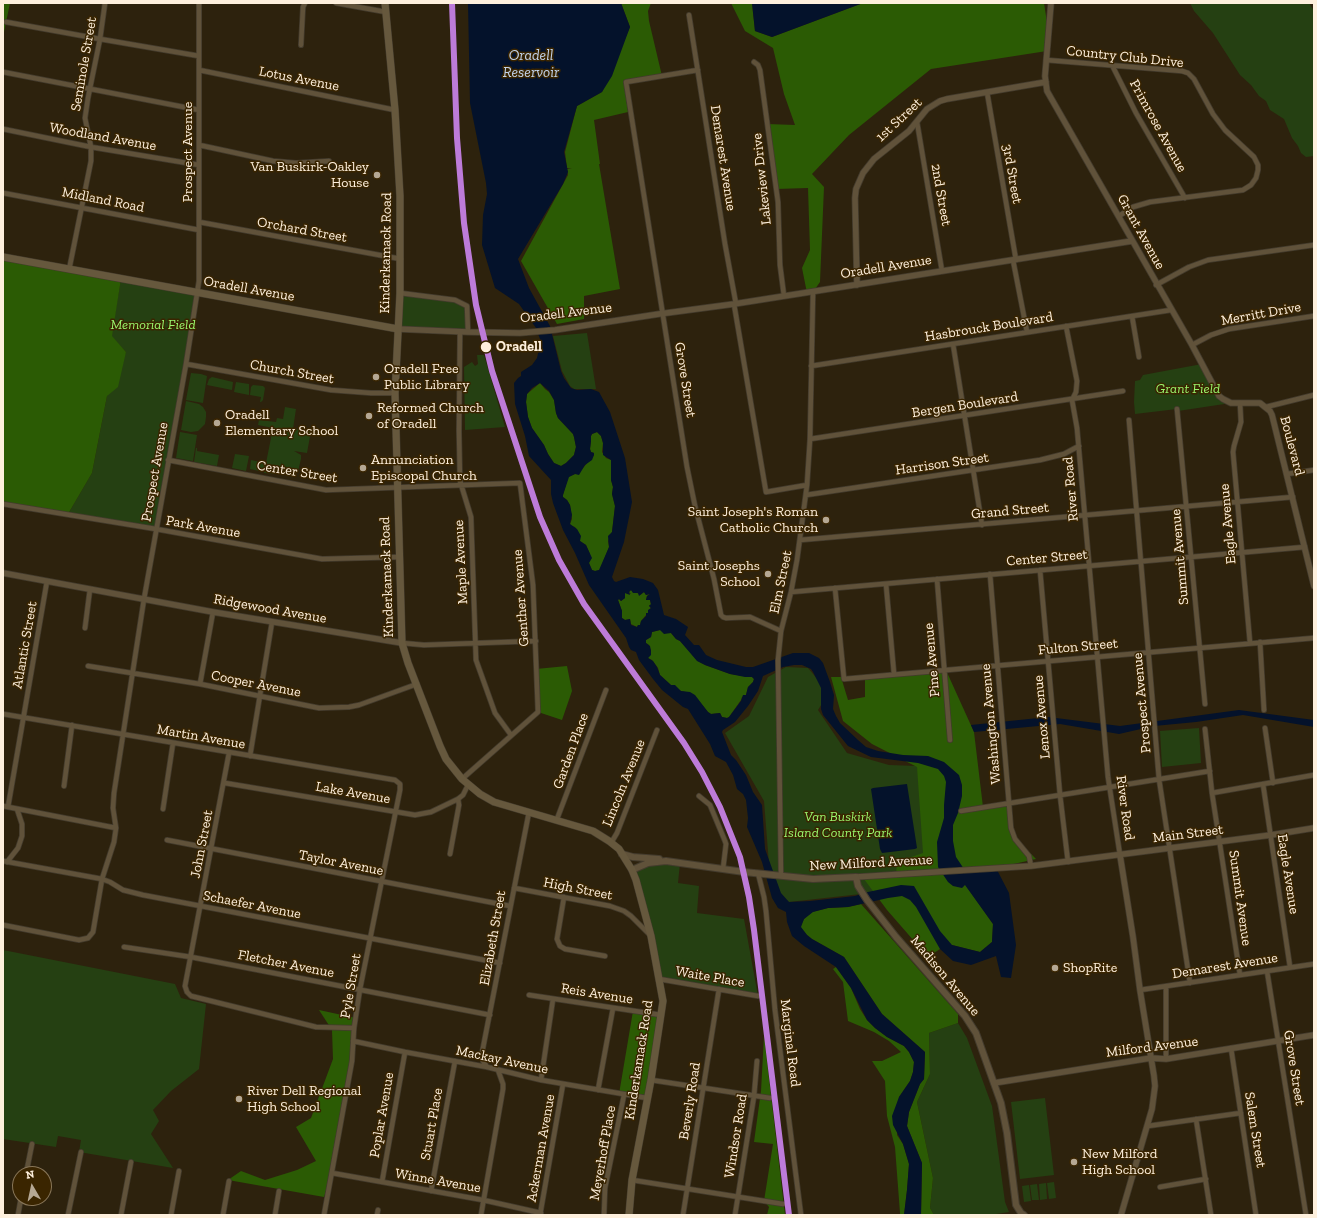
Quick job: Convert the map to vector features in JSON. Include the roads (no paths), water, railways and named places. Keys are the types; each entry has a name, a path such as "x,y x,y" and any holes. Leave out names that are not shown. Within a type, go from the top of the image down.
{"main road":[{"name":"Kinderkamack Road","path":"385,3 396,110 399,171 401,259 395,393 402,643 443,753 452,768 462,779 468,785 494,802 558,819 593,831 611,843 622,854 632,870 636,880 651,936 663,1001 651,1080 632,1180 629,1215"},
{"name":"Oradell Avenue","path":"3,257 398,329"},
{"path":"622,854 632,857 670,861"},
{"name":"New Milford Avenue","path":"632,870 648,863 670,861 758,874 813,879 856,877"},
{"name":"Madison Avenue","path":"856,877 862,894 896,937 968,1020 980,1043 1001,1103 1016,1205 1024,1215"}],"street":[{"name":"Seminole Street","path":"69,270 92,161 91,147 85,118 100,39 105,3"},
{"name":"Prospect Avenue","path":"3,925 79,940 88,938 93,932 102,879 114,842 116,828 113,801 144,599 186,364 199,281 199,3"},
{"path":"301,45 303,7 305,3"},
{"path":"336,3 386,12"},
{"name":"Grant Avenue","path":"1051,3 1046,60 1047,91 1119,216 1156,285 1192,345 1219,396 1231,403 1255,402 1266,407"},
{"name":"Demarest Avenue","path":"690,15 725,244 766,492 807,485"},
{"path":"6,22 199,56"},
{"name":"Country Club Drive","path":"1046,60 1182,71 1188,73 1194,79 1213,114 1225,130 1256,160 1258,164 1258,174 1254,182 1248,188 1141,204 1119,216"},
{"name":"Lakeview Drive","path":"754,62 758,65 760,70 778,202 780,265 784,296"},
{"name":"Primrose Avenue","path":"1112,65 1136,113 1185,198"},
{"name":"Lotus Avenue","path":"199,70 396,110"},
{"name":"Grove Street","path":"698,70 626,82 691,486 714,579 721,615 726,618 750,617 781,631"},
{"path":"3,72 199,110"},
{"name":"1st Street","path":"857,285 854,207 855,198 859,181 863,173 874,159 909,131 927,109 940,101 1046,82"},
{"name":"3rd Street","path":"987,92 1027,332"},
{"name":"2nd Street","path":"917,122 942,271"},
{"name":"Woodland Avenue","path":"3,129 91,147 199,165"},
{"path":"199,145 273,161 296,163 329,161"},
{"name":"Midland Road","path":"3,193 199,230"},
{"name":"Orchard Street","path":"199,222 401,259"},
{"name":"Oradell Avenue","path":"398,329 460,332 536,332 555,330 735,304 1132,241"},
{"path":"1156,285 1189,267 1208,260 1314,245"},
{"name":"Elm Street","path":"781,876 778,655 781,631 791,592 800,540 807,485 812,366 812,292"},
{"path":"400,293 455,300 466,306 468,332"},
{"name":"Hasbrouck Boulevard","path":"812,366 1171,310"},
{"path":"1132,316 1139,357"},
{"name":"Merritt Drive","path":"1192,345 1211,335 1225,330 1314,316"},
{"path":"1066,326 1077,382 1076,392 1072,400"},
{"name":"Maple Avenue","path":"460,332 459,432 461,485 471,517 476,660 492,709 511,735"},
{"path":"954,344 982,525"},
{"name":"Church Street","path":"186,364 331,390 395,393"},
{"name":"Bergen Boulevard","path":"810,439 1123,391"},
{"path":"1266,407 1314,395"},
{"name":"River Road","path":"1072,400 1079,446 1110,787 1155,1086 1148,1126 1121,1215"},
{"name":"Eagle Avenue","path":"1240,403 1241,422 1233,452 1250,643"},
{"name":"Boulevard","path":"1266,407 1272,415 1314,586"},
{"name":"Summit Avenue","path":"1177,409 1205,704"},
{"name":"Prospect Avenue","path":"1129,420 1159,779 1190,983"},
{"name":"Harrison Street","path":"806,495 1040,460 1064,454 1079,446"},
{"name":"Center Street","path":"168,460 326,490 520,483"},
{"path":"1287,474 1314,470"},
{"name":"Genther Avenue","path":"511,735 538,712 533,585 520,483"},
{"name":"Grand Street","path":"800,540 1292,497"},
{"name":"Park Avenue","path":"3,504 156,529 322,559 399,557"},
{"name":"Center Street","path":"791,592 1305,547"},
{"name":"Lenox Avenue","path":"1040,570 1060,795 1068,862"},
{"name":"Ridgewood Avenue","path":"3,573 213,612 402,643 424,645 536,641"},
{"name":"Washington Avenue","path":"990,574 1011,828 1012,834 1028,856 1031,866"},
{"name":"Pine Avenue","path":"937,579 950,740"},
{"name":"Atlantic Street","path":"6,807 48,581"},
{"path":"886,584 894,674"},
{"name":"Fulton Street","path":"835,588 844,679 1314,638"},
{"path":"85,628 90,589"},
{"path":"200,684 213,612"},
{"path":"250,756 272,622"},
{"path":"1260,642 1264,710"},
{"name":"Cooper Avenue","path":"88,666 133,672 200,684 319,708 359,706 417,684"},
{"name":"Garden Place","path":"558,819 606,690"},
{"name":"Martin Avenue","path":"3,714 395,780"},
{"path":"64,786 72,725"},
{"path":"1265,728 1273,783"},
{"name":"Summit Avenue","path":"1205,729 1212,793 1221,842 1240,975"},
{"name":"Lincoln Avenue","path":"611,843 657,730"},
{"path":"462,779 511,735"},
{"path":"163,809 173,743"},
{"name":"John Street","path":"229,753 185,986 187,992 191,996 306,1025 316,1027 354,1028"},
{"path":"961,811 1210,771"},
{"path":"1212,793 1273,783 1314,774"},
{"name":"Pyle Street","path":"324,1215 352,1061 354,1028 360,989 401,786 395,780"},
{"name":"Lake Avenue","path":"224,783 415,815 431,812 458,799 468,785"},
{"name":"Eagle Avenue","path":"1263,784 1290,967"},
{"path":"699,796 710,805 726,844 723,869"},
{"path":"450,854 458,799"},
{"path":"6,807 116,828"},
{"path":"5,862 18,848 22,836 22,824 17,809"},
{"name":"Elizabeth Street","path":"487,1067 483,1061 482,1052 529,812"},
{"name":"Main Street","path":"970,870 1068,862 1314,828"},
{"name":"Taylor Avenue","path":"167,840 510,906"},
{"name":"Schaefer Avenue","path":"5,862 102,879 131,893 370,940 500,963"},
{"name":"New Milford Avenue","path":"856,877 970,870"},
{"name":"Marginal Road","path":"758,874 766,911 775,1012 801,1215"},
{"name":"High Street","path":"514,888 618,908 631,916 651,936"},
{"path":"564,897 557,939 560,946 565,950 605,956"},
{"name":"Fletcher Avenue","path":"124,947 191,957 490,1015"},
{"name":"Demarest Avenue","path":"1140,990 1314,964"},
{"name":"Grove Street","path":"1267,971 1306,1215"},
{"name":"Waite Place","path":"659,979 758,996"},
{"path":"1166,987 1166,1059"},
{"name":"Beverly Road","path":"683,1215 719,990"},
{"name":"Reis Avenue","path":"529,995 661,1015"},
{"path":"541,1080 553,999"},
{"path":"598,1090 613,1008"},
{"name":"Milford Avenue","path":"994,1083 1151,1058 1166,1059 1314,1035"},
{"name":"Mackay Avenue","path":"354,1042 487,1067 541,1080 647,1098"},
{"name":"Salem Street","path":"1231,1048 1256,1215"},
{"name":"Poplar Avenue","path":"382,1182 405,1052"},
{"name":"Stuart Place","path":"431,1191 455,1061"},
{"name":"Windsor Road","path":"735,1215 754,1096 757,1061"},
{"path":"481,1215 503,1089 503,1084 498,1070"},
{"path":"651,1080 770,1098"},
{"name":"Ackerman Avenue","path":"540,1214 563,1084"},
{"name":"Meyerhoff Place","path":"604,1215 605,1188 624,1094"},
{"path":"1148,1126 1241,1113"},
{"path":"1196,1119 1211,1215"},
{"path":"28,1166 32,1144"},
{"path":"68,1215 81,1152"},
{"path":"120,1215 131,1162"},
{"path":"171,1215 179,1171"},
{"name":"Winne Avenue","path":"332,1173 484,1200 540,1214"},
{"path":"1160,1186 1206,1179"},
{"path":"632,1180 783,1204"},
{"path":"223,1215 229,1181"},
{"path":"275,1215 279,1190"}],"water":[{"name":"Oradell Reservoir","path":"468,3 621,3 630,27 612,76 602,92 577,106 564,152 568,172 563,184 518,259 529,288 550,326 564,378 571,388 577,390 591,389 599,392 610,412 625,458 632,502 624,542 612,577 616,582 630,577 643,579 653,583 658,590 664,615 676,619 688,627 685,635 694,645 699,645 706,655 717,660 746,667 753,667 793,653 809,653 819,658 823,663 834,695 833,709 836,716 840,723 866,747 878,751 903,755 928,756 944,762 959,775 962,785 962,796 958,813 953,825 953,841 956,857 966,872 996,868 1009,893 1016,945 1011,978 1001,977 996,956 971,965 953,961 940,949 916,907 910,900 902,896 848,907 828,908 813,912 804,919 801,927 812,939 844,957 882,1014 925,1052 924,1079 920,1084 909,1112 907,1126 922,1163 921,1215 904,1215 909,1164 903,1144 893,1125 892,1116 899,1097 910,1081 913,1072 914,1062 909,1052 904,1046 887,1037 867,1020 851,988 836,967 804,946 792,936 787,922 786,912 778,908 772,898 762,862 747,827 748,818 746,800 743,794 737,789 733,775 726,762 715,756 710,744 688,709 683,707 662,690 653,679 639,660 636,652 631,650 626,638 589,585 563,530 553,503 551,494 551,480 529,456 525,436 515,404 514,383 521,376 521,372 532,365 537,358 540,339 536,328 519,304 495,288 482,245 483,215 487,194 470,103","holes":["540,383 549,391 554,400 558,418 573,434 576,447 574,455 561,466 554,463 532,428 528,417 526,402 527,394 532,388","597,432 601,436 603,443 603,455 611,460 611,480 613,487 612,494 615,506 612,532 608,536 609,547 599,570 595,571 592,570 589,563 592,558 586,545 580,541 581,536 577,529 570,524 572,515 570,505 563,497 569,477 575,474 579,475 585,465 592,460 594,455 590,449 592,434","631,590 633,593 638,593 639,596 644,592 646,595 650,594 647,596 646,600 650,600 651,604 649,606 651,608 648,610 648,613 646,613 646,616 637,627 631,625 630,619 625,620 622,618 622,611 618,600 619,599 621,601 625,598 625,593 630,595 629,592","660,630 664,634 671,633 697,661 730,674 752,677 754,679 748,687 746,695 743,695 741,701 729,717 722,717 720,713 711,714 695,695 690,692 681,691 675,685 671,685 660,675 653,661 648,658 651,655 651,651 650,646 646,643 646,640 651,637 652,632","794,665 802,665 811,669 821,688 821,709 823,715 848,746 871,757 918,763 938,769 944,776 946,782 944,818 937,842 938,867 948,882 953,886 962,888 965,885 993,924 992,942 980,952 952,945 940,931 914,886 901,885 855,896 810,901 789,902 781,893 765,849 762,805 753,792 746,775 731,755 722,732 735,722 748,706 758,691 763,676 783,667"]},
{"path":"752,3 863,3 772,37 755,31"},
{"path":"1239,710 1314,720 1314,727 1243,715 1154,726 1119,734 1060,724 974,732 971,725 1048,717 1120,726"},
{"path":"907,784 917,848 882,853 880,849 871,789"}],"place":[{"name":"Van Buskirk-Oakley House","path":"377,175"},
{"name":"Oradell","path":"486,347"},
{"name":"Oradell Free Public Library","path":"376,377"},
{"name":"Reformed Church of Oradell","path":"369,416"},
{"name":"Oradell Elementary School","path":"217,423"},
{"name":"Annunciation Episcopal Church","path":"363,468"},
{"name":"Saint Joseph's Roman Catholic Church","path":"826,520"},
{"name":"Saint Josephs School","path":"768,574"},
{"name":"ShopRite","path":"1055,968"},
{"name":"River Dell Regional High School","path":"239,1099"},
{"name":"New Milford High School","path":"1074,1162"}],"park label":[{"name":"Memorial Field","path":"153,325"},
{"name":"Grant Field","path":"1188,389"},
{"name":"Van Buskirk Island County Park","path":"838,826"}]}
